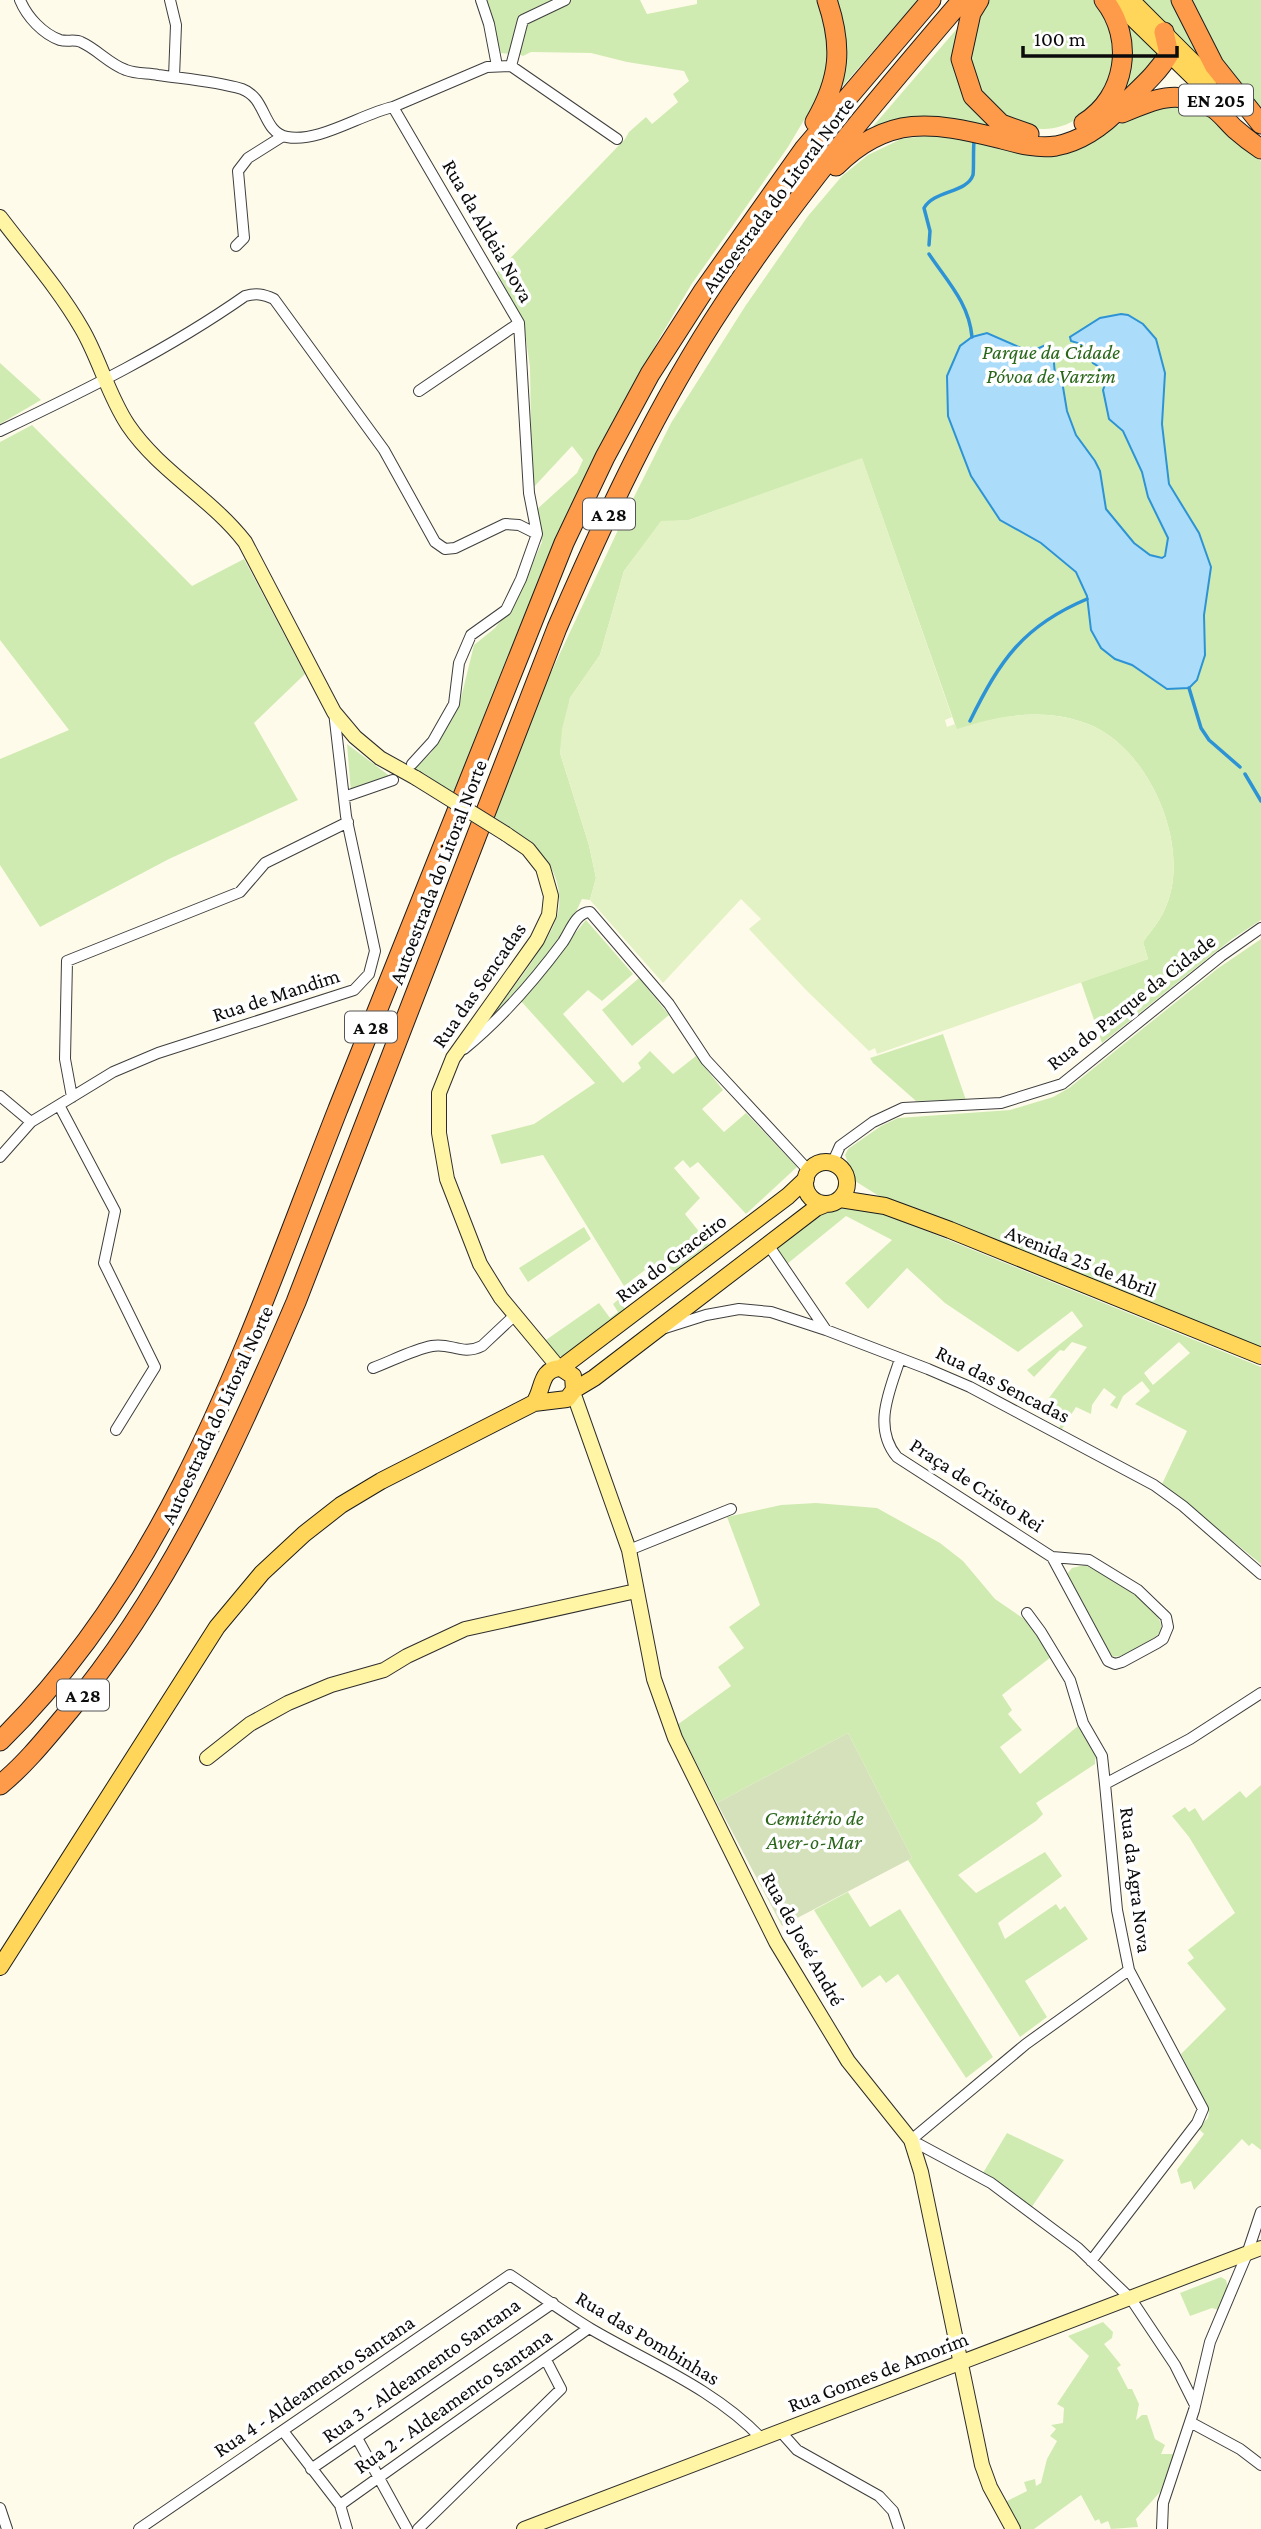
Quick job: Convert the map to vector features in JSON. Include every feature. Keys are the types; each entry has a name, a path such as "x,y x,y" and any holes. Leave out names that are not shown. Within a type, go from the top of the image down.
{"highway":[{"path":"804,149 835,77 838,52 836,30 827,0"},
{"name":"Autoestrada do Litoral Norte","path":"0,1741 29,1713 88,1641 148,1550 225,1397 564,543 650,374 704,290 804,149 931,0"},
{"name":"Autoestrada do Litoral Norte","path":"0,1785 55,1728 109,1661 153,1594 248,1412 296,1302 557,628 594,544 665,403 722,306 809,184 858,121 962,0"},
{"path":"979,0 971,13 961,59 973,96 1001,124 1038,137 1071,131 1099,114 1119,83 1124,44 1104,0"},
{"path":"1181,0 1214,65 1261,124"},
{"path":"809,184 828,174 851,151 877,134 910,125 955,127 1035,147 1057,146 1076,139 1112,118 1160,70 1169,54 1164,32"},
{"path":"1112,118 1137,105 1160,98 1185,97 1213,107 1236,130 1261,149"}],"main road":[{"name":"EN 205","path":"1114,0 1241,124 1261,149"},
{"name":"EN 205","path":"1131,0 1240,109 1261,124"},
{"path":"832,1164 820,1164 807,1175 810,1196 820,1203 833,1201"},
{"name":"Avenida 25 de Abril","path":"832,1164 843,1171 845,1177 885,1206"},
{"name":"Rua do Graceiro","path":"558,1365 600,1337 788,1196 807,1175"},
{"path":"0,1968 217,1627 262,1573 304,1534 341,1505 381,1481 534,1403 569,1398 817,1208 833,1201 846,1189 845,1177"},
{"name":"Avenida 25 de Abril","path":"833,1201 885,1206 1261,1356"},
{"path":"600,1337 611,1338 618,1343 619,1360"},
{"path":"534,1403 542,1387 543,1378 558,1365 573,1376 569,1398"},
{"path":"542,1387 546,1396 569,1398"}],"street":[{"path":"20,0 32,19 47,34 62,41 79,41 127,70 230,86 248,92 258,99 272,128 283,136 310,137 393,107 487,67 511,66 617,139"},
{"path":"170,0 176,25 174,77"},
{"path":"481,0 489,24 497,66"},
{"path":"511,66 523,20 565,0"},
{"name":"Rua da Aldeia Nova","path":"393,107 519,323 529,494 537,534"},
{"path":"236,246 244,238 237,171 248,158 283,136"},
{"name":"Rua das Sencadas","path":"0,217 68,307 94,353 104,381 127,425 148,450 230,522 245,542 334,712 355,737 380,758 414,771 528,849 543,868 551,896 549,915 537,940 453,1058 442,1081 438,1105 445,1170 475,1255 492,1285 558,1365"},
{"path":"0,432 104,381 208,322 245,296 254,293 274,299 384,450 435,542 445,549 455,548 505,524 519,525 537,534 521,579 506,610 471,635 459,663 454,704 414,771"},
{"path":"419,391 519,323"},
{"name":"Rua de Mandim","path":"0,1157 32,1122 113,1072 158,1053 354,990 369,974 375,951 348,822 334,712"},
{"path":"344,797 393,780"},
{"path":"72,1097 65,1059 67,961 240,892 265,863 348,822"},
{"path":"453,1058 500,1017 562,943 580,915 590,912 670,1004 706,1060 807,1175"},
{"name":"Rua do Parque da Cidade","path":"832,1164 840,1146 873,1122 903,1108 1001,1103 1062,1083 1220,956 1261,928"},
{"path":"0,1097 32,1122"},
{"path":"59,1105 115,1211 104,1263 155,1367 116,1430"},
{"path":"768,1246 826,1329"},
{"name":"Rua das Sencadas","path":"655,1331 706,1315 739,1309 771,1312 826,1329 970,1387 1160,1489 1261,1574"},
{"path":"373,1368 434,1346 464,1351 476,1349 515,1315"},
{"name":"Praça de Cristo Rei","path":"900,1359 884,1409 887,1440 894,1454 1052,1557 1088,1560 1138,1590 1166,1618 1168,1627 1163,1639 1122,1662 1115,1664 1108,1661 1052,1557"},
{"name":"Rua de José André","path":"569,1398 629,1550 654,1679 675,1738 776,1942 848,2062 911,2140 921,2172 982,2465 990,2487 1013,2529"},
{"path":"629,1550 731,1509"},
{"path":"207,1758 250,1724 288,1703 331,1685 384,1670 407,1656 465,1629 636,1591"},
{"path":"1027,1613 1070,1680 1083,1723 1102,1756 1105,1784"},
{"name":"Rua da Agra Nova","path":"911,2140 1026,2044 1129,1970 1117,1910 1105,1784 1190,1739 1261,1692"},
{"path":"1091,2261 1202,2114 1200,2104 1129,1970"},
{"path":"911,2140 990,2183 1078,2248 1131,2299 1175,2365 1195,2405"},
{"path":"1162,2529 1163,2503 1195,2405 1210,2342 1254,2251 1261,2212"},
{"name":"Rua Gomes de Amorim","path":"524,2529 1254,2251"},
{"name":"Rua das Pombinhas","path":"510,2275 590,2328 688,2382 750,2426 762,2439"},
{"name":"Rua 4 - Aldeamento Santana","path":"139,2529 510,2275"},
{"name":"Rua 3 - Aldeamento Santana","path":"311,2469 553,2303"},
{"name":"Rua 2 - Aldeamento Santana","path":"340,2505 590,2328"},
{"path":"418,2529 561,2389 546,2360"},
{"path":"1190,2422 1240,2449 1261,2466"},
{"path":"284,2431 340,2505 348,2529"},
{"path":"780,2432 797,2451 879,2496 893,2511 899,2529"},
{"path":"356,2438 407,2529"},
{"path":"0,2508 7,2529"}],"green space":[{"path":"484,0 640,0 647,14 697,4 697,0 820,0 831,53 823,88 788,147 691,285 656,344 453,793 411,772 431,753 460,702 474,645 495,628 516,601 542,542 535,511 577,473 583,460 572,446 532,489 530,367 525,332 523,322 497,272 629,132 646,117 652,124 678,102 673,94 689,81 684,71 591,53 531,52 523,56 514,52 501,53"},
{"path":"831,0 918,0 840,89"},
{"path":"986,0 1093,0 1105,20 1114,52 1111,73 1092,109 1060,127 1040,129 1011,119 983,99 972,75 971,48 976,21"},
{"path":"1139,0 1175,0 1212,72"},
{"path":"1188,0 1261,0 1261,112 1223,67"},
{"path":"1123,17 1160,55 1159,61 1143,82 1100,119 1084,130 1113,107 1127,70 1120,20"},
{"path":"961,24 959,77 977,114 1009,135 1046,140 1083,130 1072,136 1042,142 1025,141 963,124 937,120 908,123 870,133 869,131"},
{"name":"Parque da Cidade Póvoa de Varzim","path":"1185,104 1210,112 1261,161 1261,920 1232,939 1102,1043 1081,982 1148,959 1143,942 1162,915 1172,886 1174,859 1160,804 1147,778 1130,755 1110,736 1088,724 1039,714 989,720 957,730 862,459 689,520 661,522 624,571 600,655 570,698 560,753 589,845 596,878 590,900 582,899 572,920 549,954 485,1025 539,950 556,919 559,907 558,887 548,862 527,840 493,816 546,683 671,423 746,305 808,216 842,176 868,155 901,139 933,135 1080,145 1156,105"},
{"path":"0,363 41,400 0,424"},
{"path":"32,425 192,586 244,559 305,674 254,723 298,800 169,859 40,927 0,865 0,759 69,730 0,640 0,442"},
{"path":"862,458 952,717 945,720 947,727 955,724 957,729 989,720 1039,714 1072,719 1110,736 1130,755 1147,778 1169,831 1174,859 1172,886 1164,911 1143,942 1148,959 877,1054 875,1048 869,1051 806,990 749,929 761,919 741,899 663,983 590,900 596,878 589,845 560,753 562,729 570,698 600,655 624,571 661,521 689,520"},
{"path":"347,744 391,777 351,792"},
{"path":"586,920 633,974 602,1001 588,990 563,1014 623,1083 641,1068 638,1063 650,1051 673,1074 696,1056 723,1090 702,1109 724,1132 746,1113 797,1167 746,1214 698,1162 690,1168 683,1160 674,1168 700,1198 685,1214 709,1244 673,1272 668,1267 652,1276 645,1270 624,1286 543,1155 501,1164 491,1135 534,1124 595,1083 520,1000"},
{"path":"1261,939 1261,1348 887,1201 855,1181 845,1155 848,1149 881,1126 898,1118 1010,1110 1053,1097 1069,1088 1217,969"},
{"path":"639,978 669,1015 632,1046 602,1010"},
{"path":"943,1034 966,1100 916,1101 870,1058"},
{"path":"844,1206 865,1206 1261,1367 1261,1564 1162,1484 1187,1431 1135,1404 1150,1391 1142,1381 1123,1396 1117,1409 1110,1405 1116,1397 1104,1388 1092,1405 1091,1414 1076,1407 1062,1429 1059,1428 1064,1418 1043,1406 1087,1347 1072,1342 1064,1351 1060,1350 1034,1377 1027,1370 1083,1326 1072,1311 1018,1352 945,1303 907,1268 868,1309 845,1283 892,1240 846,1216 787,1264 775,1246 822,1212","holes":["1179,1342 1190,1353 1153,1385 1144,1373"]},
{"path":"584,1227 591,1239 528,1282 519,1268"},
{"path":"620,1298 626,1312 562,1356 557,1356 543,1342 599,1303 610,1318 618,1312 613,1304"},
{"path":"816,1503 877,1508 940,1543 963,1561 995,1599 1027,1621 1051,1657 1002,1695 1012,1710 1008,1714 1022,1730 1000,1747 1020,1774 1078,1726 1098,1758 1095,1759 1095,1764 1036,1803 1043,1814 1036,1821 958,1875 976,1893 1045,1852 1062,1876 998,1923 1005,1939 1056,1904 1060,1910 1065,1906 1088,1939 1025,1981 1047,2017 1020,2037 908,1860 912,1858 848,1733 717,1803 677,1725 731,1686 718,1667 744,1648 729,1627 760,1605 727,1517 781,1505"},
{"path":"1085,1565 1131,1592 1153,1611 1160,1621 1161,1629 1157,1636 1124,1655 1111,1656 1067,1574 1072,1568"},
{"name":"Cemitério de Aver-o-Mar","path":"848,1733 912,1858 782,1926 717,1803"},
{"path":"1261,1785 1261,2150 1252,2143 1249,2146 1242,2139 1194,2190 1191,2181 1181,2184 1177,2170 1204,2134 1198,2128 1208,2118 1209,2112 1181,2054 1226,2009 1187,1963 1194,1958 1188,1950 1235,1913 1189,1837 1172,1816 1185,1807 1189,1812 1195,1808 1203,1821 1240,1791 1246,1798"},
{"path":"848,1892 870,1927 900,1909 993,2057 966,2078 898,1974 886,1983 880,1975 862,1988 814,1910"},
{"path":"1007,2133 1064,2160 1031,2208 983,2173"},
{"path":"1221,2277 1226,2280 1228,2287 1219,2310 1212,2308 1190,2316 1180,2293"},
{"path":"1103,2322 1113,2332 1112,2338 1104,2344 1121,2365 1117,2368 1139,2404 1136,2420 1147,2415 1155,2439 1165,2445 1161,2454 1175,2454 1160,2492 1136,2519 1138,2527 1111,2529 1108,2521 1101,2524 1099,2519 1095,2521 1081,2495 1034,2529 1019,2529 1003,2503 1027,2491 1024,2482 1035,2479 1036,2486 1041,2483 1047,2459 1057,2441 1050,2436 1056,2429 1051,2425 1063,2423 1064,2408 1057,2404 1089,2356 1068,2336"}],"water":[{"path":"1121,314 1143,324 1156,339 1165,373 1162,424 1169,484 1199,533 1211,567 1204,615 1205,655 1197,680 1189,688 1167,689 1101,648 1091,630 1087,596 1076,572 1041,543 1000,520 971,476 948,416 947,376 960,346 972,337 987,333 1021,348 1039,348 1050,343 1056,378 1062,381 1067,411 1076,435 1100,471 1106,509 1134,543 1150,555 1162,558 1165,556 1168,538 1148,497 1142,472 1123,431 1109,419 1103,390 1106,382 1099,367 1093,363 1087,346 1071,341 1070,337 1100,318"}],"waterway":[{"path":"929,245 930,231 924,208 935,198 970,181 973,175 974,142"},
{"path":"929,254 962,303 972,337"},
{"path":"970,721 992,680 1016,647 1046,621 1087,599"},
{"path":"1189,688 1201,728 1209,740 1240,767"},
{"path":"1245,774 1261,801"}]}
